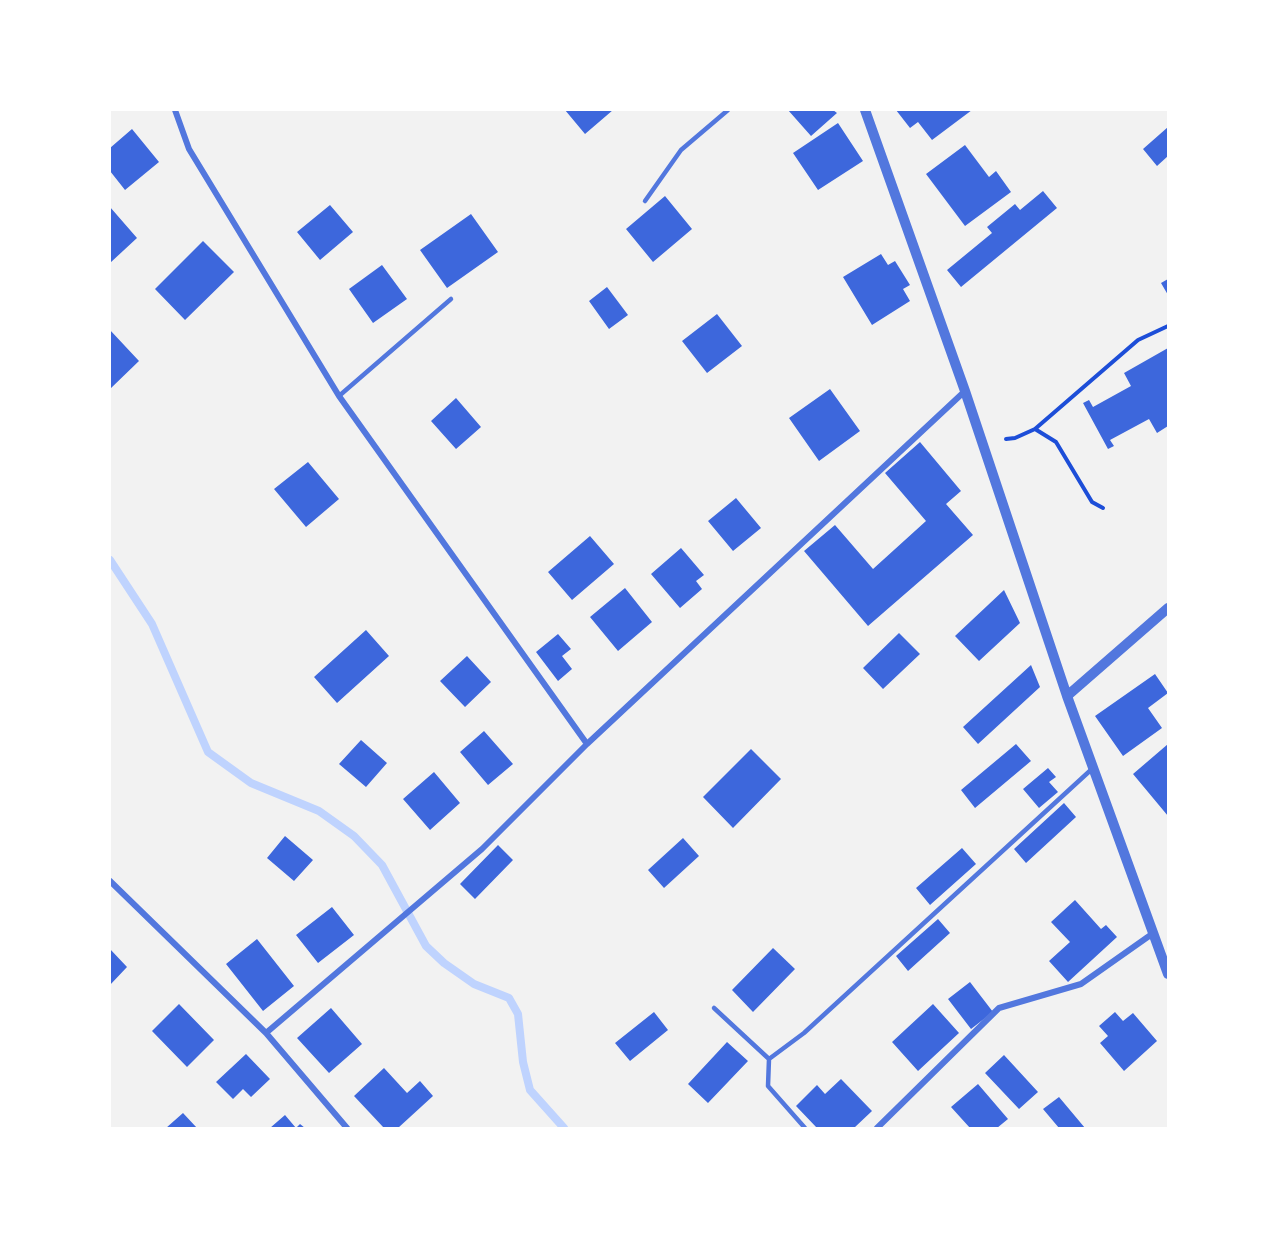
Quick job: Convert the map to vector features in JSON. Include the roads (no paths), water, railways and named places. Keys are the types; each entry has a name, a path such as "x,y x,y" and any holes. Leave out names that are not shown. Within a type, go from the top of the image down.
{"street":[{"path":"175,110 189,149 339,396 587,744"},
{"path":"865,110 965,391 1067,696 1168,974"},
{"path":"266,1033 482,849 587,744 965,391"},
{"path":"1067,696 1168,608"},
{"path":"110,881 266,1033 347,1128"},
{"path":"877,1128 999,1008 1081,984 1152,934"}],"lane":[{"path":"645,201 681,150 728,110"},
{"path":"339,396 452,299"},
{"path":"769,1059 804,1033 1093,768"},
{"path":"714,1008 769,1059 768,1086 805,1128"}],"waterway":[{"path":"110,560 152,624 208,752 251,783 319,811 354,836 382,865 426,946 444,963 474,984 509,998 518,1014 523,1062 530,1090 564,1128"}]}
